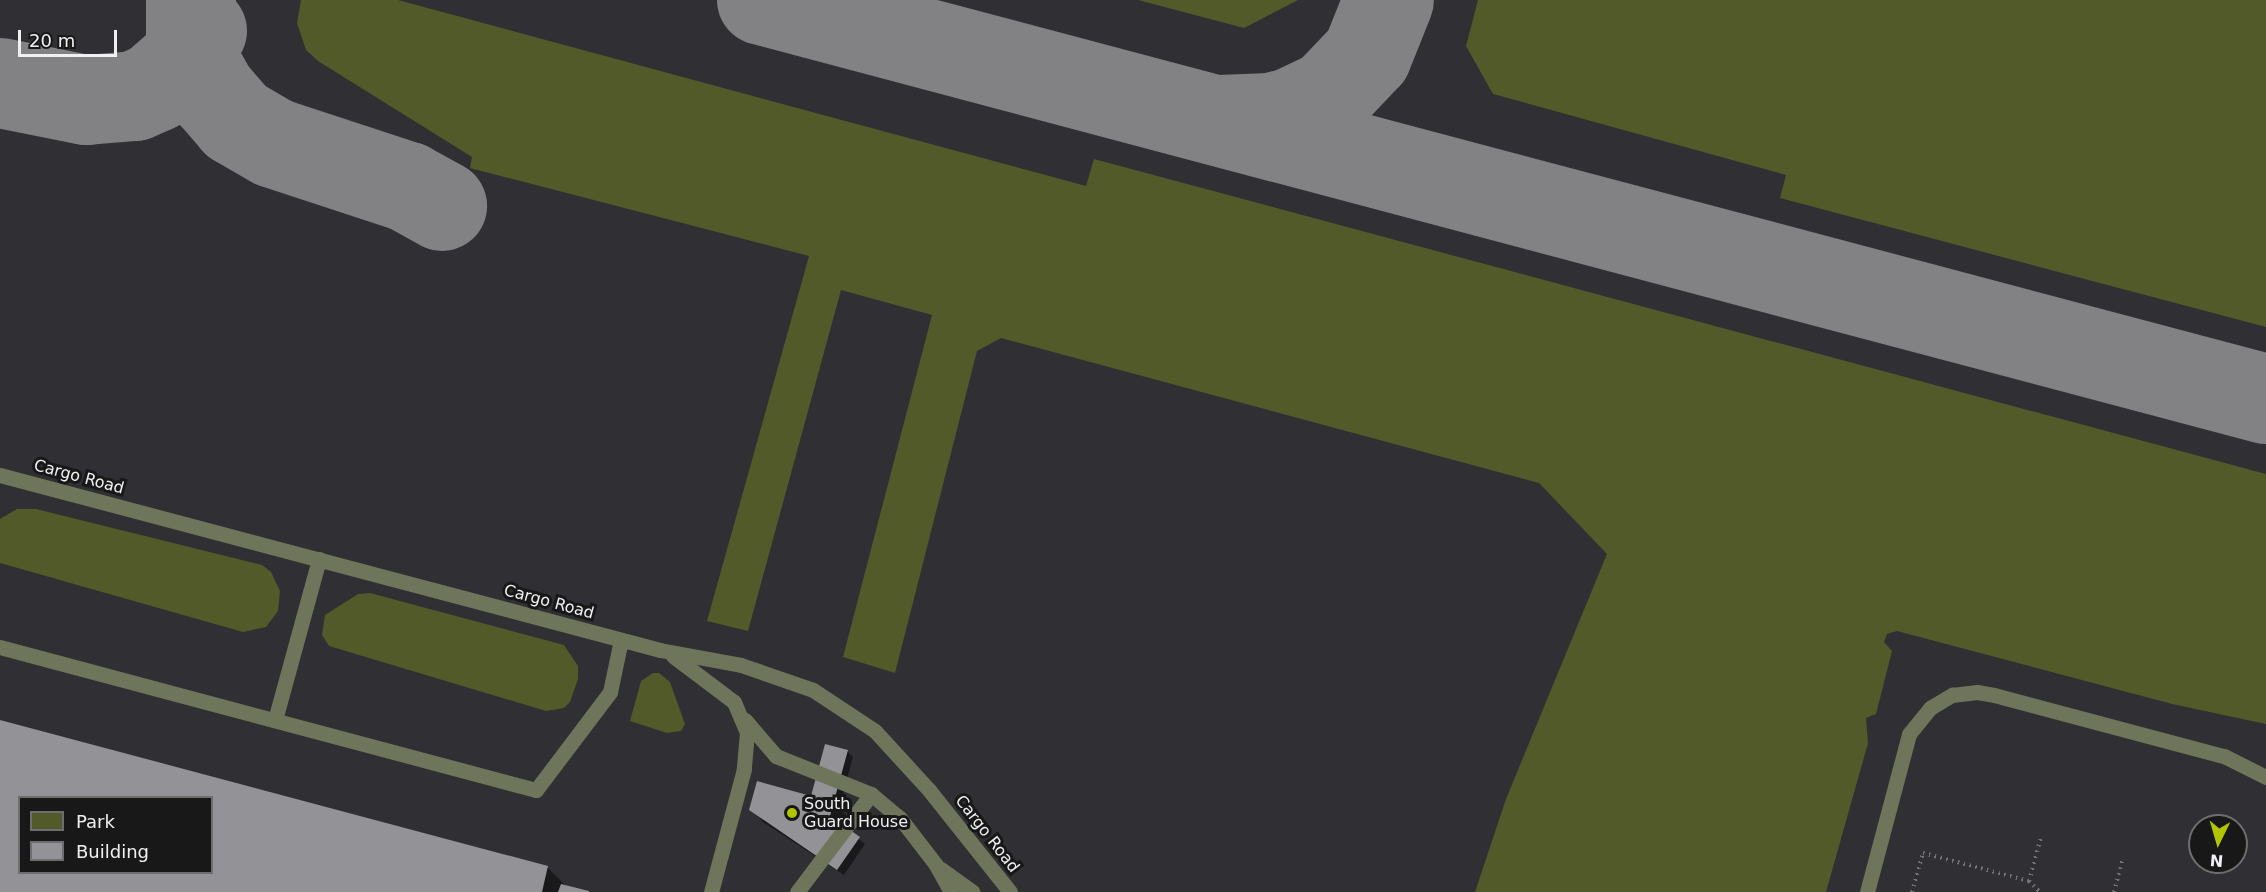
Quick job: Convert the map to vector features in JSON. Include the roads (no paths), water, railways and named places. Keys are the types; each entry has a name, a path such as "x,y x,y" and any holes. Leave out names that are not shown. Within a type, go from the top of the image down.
{"lane":[{"name":"Cargo Road","path":"0,475 621,640 777,676 813,690 861,718 904,762 1010,892"},
{"path":"275,720 319,560"},
{"path":"0,647 536,790 610,692 621,640"},
{"path":"660,650 723,691 776,756 871,794 900,818 936,865 951,892"},
{"path":"1867,892 1909,734 1930,708 1953,695 1977,692 2017,701 2224,756 2266,777"},
{"path":"711,892 747,753 742,715"},
{"path":"797,892 871,794"},
{"path":"936,865 973,892"}],"place":[{"name":"South Guard House","path":"792,813"}]}
